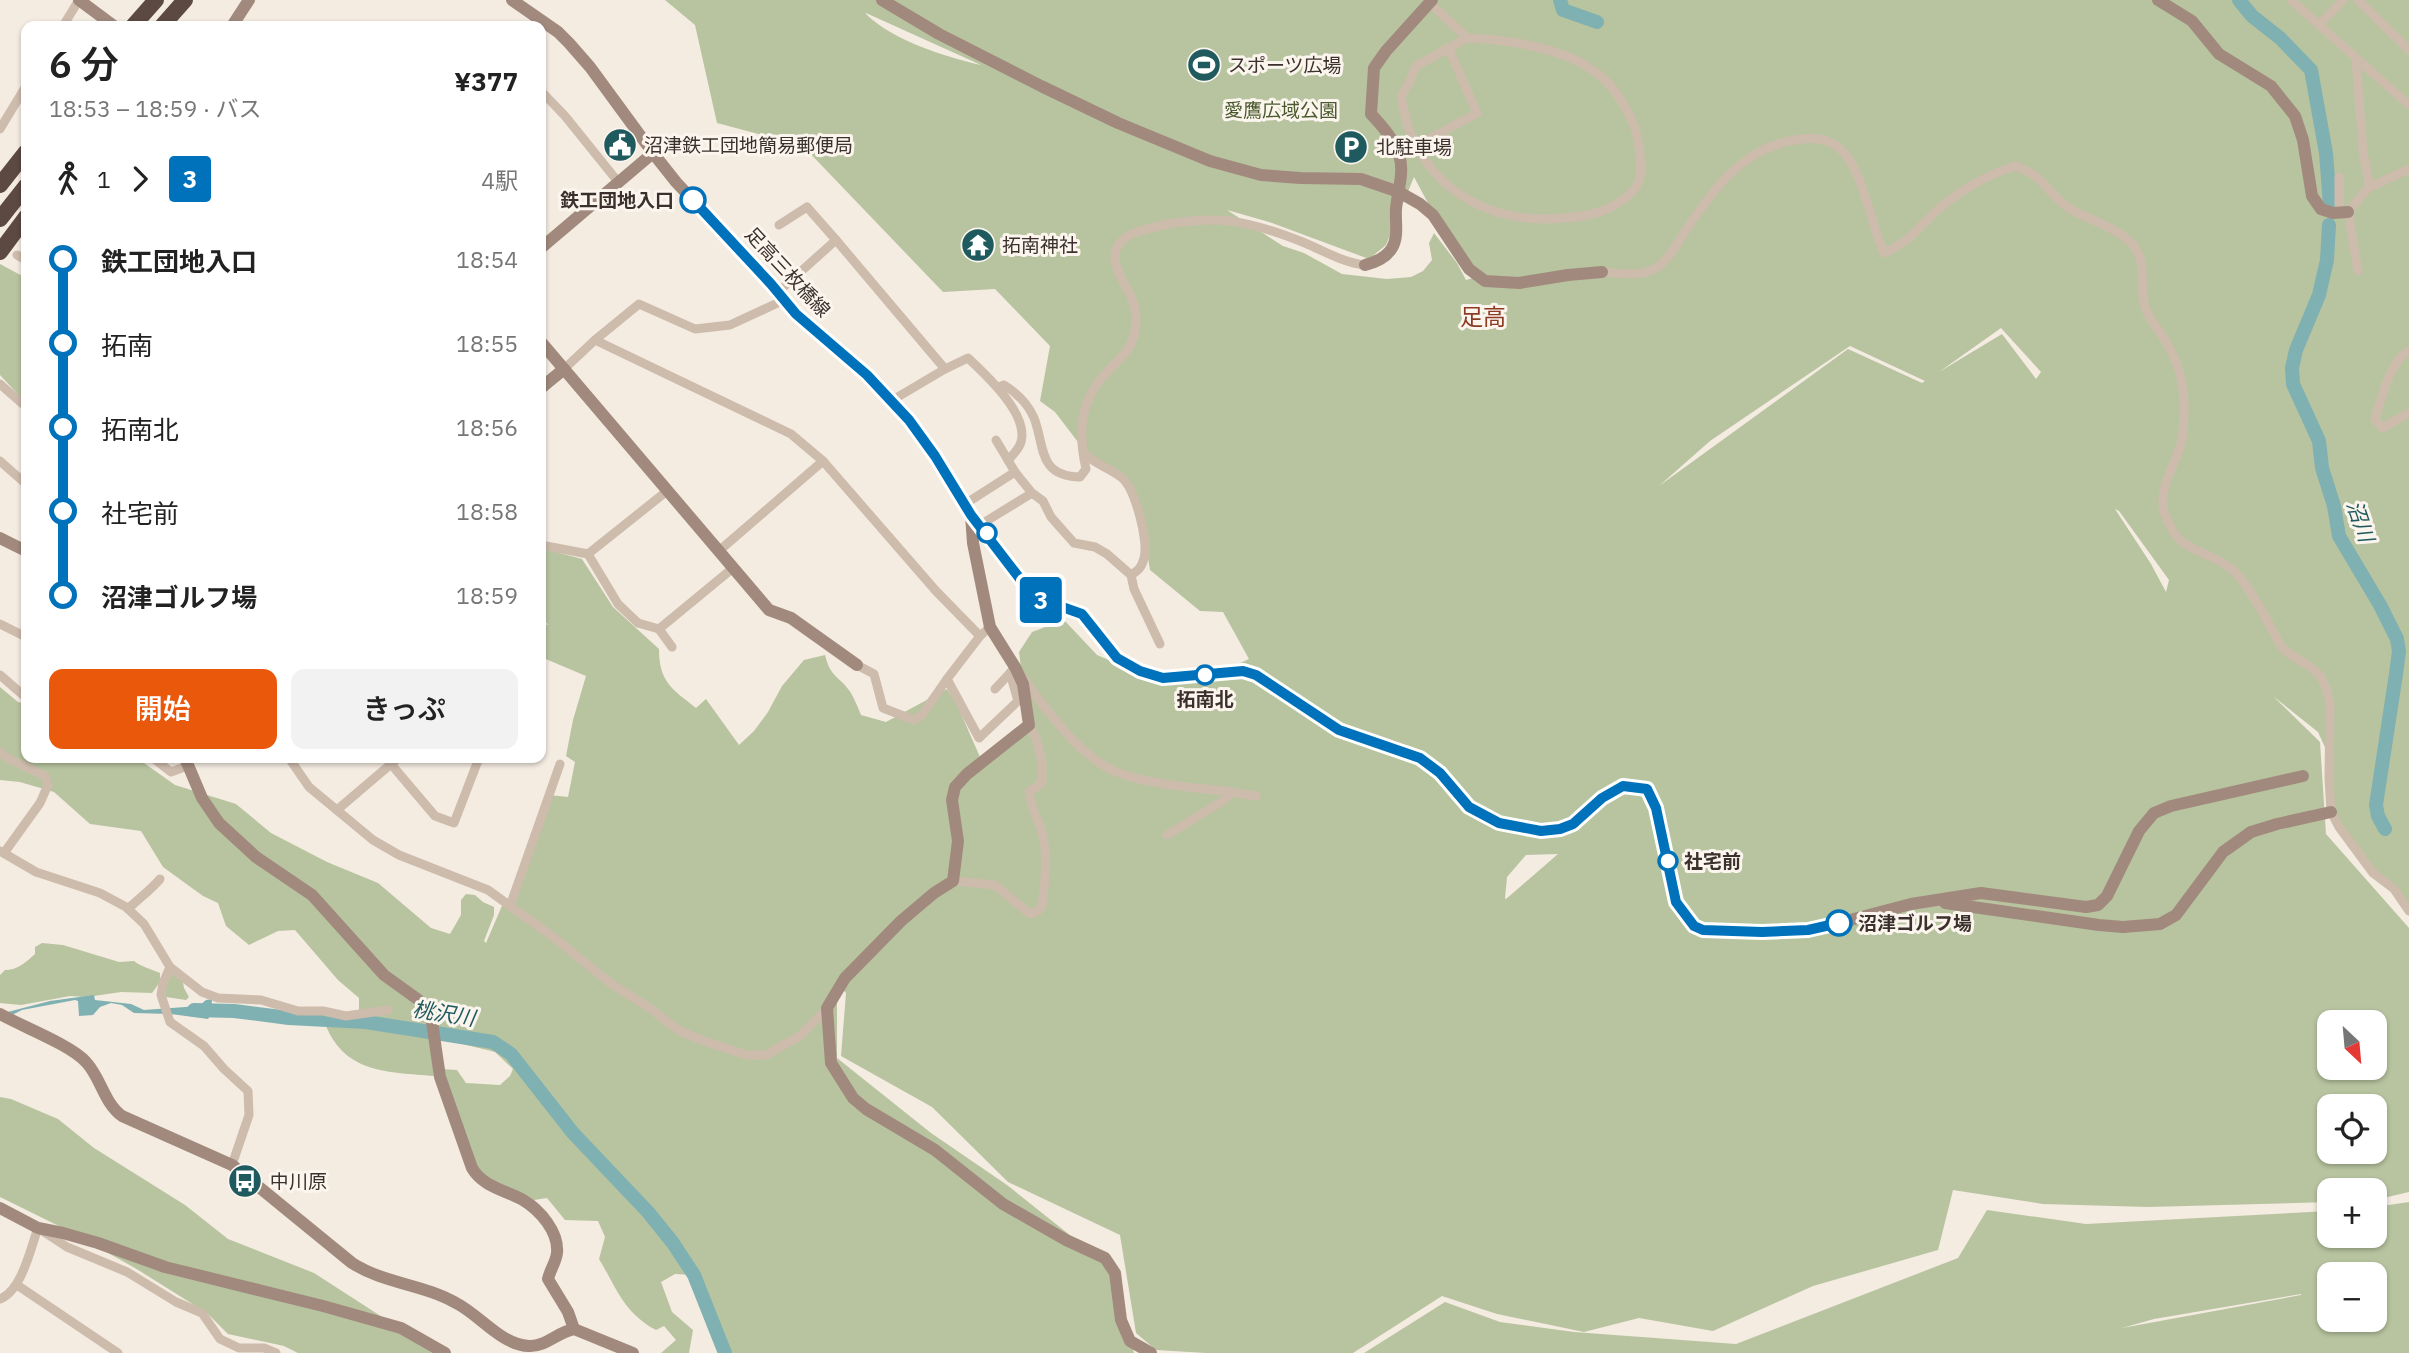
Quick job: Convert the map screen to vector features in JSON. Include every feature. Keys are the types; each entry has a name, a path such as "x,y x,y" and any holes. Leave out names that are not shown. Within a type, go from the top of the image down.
{"highway":[{"path":"137,21 156,0"},
{"path":"166,21 185,0"},
{"path":"179,21 197,0"},
{"path":"0,172 21,147"},
{"path":"0,185 21,158"},
{"path":"0,219 21,193"},
{"path":"0,252 21,223"}],"street":[{"path":"66,21 79,0 107,21"},
{"path":"236,21 249,0"},
{"name":"足高三枚橋線","path":"512,0 542,21"},
{"path":"881,0 939,34 1041,86 1118,123 1210,160 1261,175 1362,178 1399,192 1433,215 1469,269 1485,281 1519,283 1602,272 1641,275 1659,266 1668,257 1708,197 1738,165 1756,153 1789,141 1829,140 1846,155 1884,253 1906,243 1953,198 1978,183 2017,166 2035,176 2068,208 2122,236 2134,246 2142,264 2144,303 2182,377 2185,405 2183,437 2163,497 2164,511 2181,541 2211,555 2236,573 2248,588 2285,651 2321,677 2330,703 2331,812 2373,873 2393,889 2409,911"},
{"path":"2158,0 2192,21 2219,54 2271,86 2286,103 2295,116 2303,140 2312,196 2321,209 2343,212"},
{"path":"2291,0 2409,105"},
{"path":"2319,25 2343,0"},
{"path":"2358,0 2409,50"},
{"path":"999,387 1004,385 1025,402 1034,420 1041,452 1049,465 1068,477 1080,477 1086,469 1080,434 1082,418 1091,393 1133,340 1136,313 1116,265 1115,255 1116,247 1124,237 1136,231 1185,220 1233,220 1291,238 1344,260 1365,265 1384,257 1392,248 1396,232 1400,158 1388,132 1371,114 1374,68 1431,2 1467,38"},
{"name":"足高三枚橋線","path":"546,24 558,32 590,67 676,182 796,314 867,375 920,434 972,515 1034,597 1082,614 1117,658 1140,671 1163,678 1243,671 1256,675 1339,730 1420,758 1440,773 1469,807 1499,823 1541,831 1560,829 1573,824 1602,798 1623,786 1647,789 1656,808 1676,902 1694,926 1703,930 1808,930 1930,901"},
{"path":"1467,38 1490,38 1557,53 1595,71 1629,114 1639,143 1642,179 1632,192 1618,203 1591,216 1531,220 1485,209 1464,197 1446,184 1428,164 1408,128 1401,96 1416,66 1448,47 1467,38"},
{"path":"1418,145 1477,113 1448,47"},
{"path":"2356,58 2362,152 2370,187"},
{"path":"0,129 21,94"},
{"path":"546,96 619,183"},
{"path":"546,244 653,153"},
{"path":"2343,212 2370,187 2409,169"},
{"path":"2339,177 2343,212 2358,271"},
{"path":"779,225 807,207 945,369"},
{"path":"546,384 639,304 695,329 730,325 781,296 836,240"},
{"path":"17,255 21,257"},
{"path":"292,763 309,787 373,841 399,855 488,890 556,939 610,983 678,1030 746,1055 766,1055 801,1035 827,1008 845,978 934,892 953,881 995,885 1000,892 1030,914 1042,906 1047,857 1029,792 1042,783 1042,760 1029,725 1023,684 985,631 936,592 823,461 791,434 595,340"},
{"path":"546,348 769,610 791,618 874,674 883,708 914,720 922,715 985,631 973,543 972,515 1015,472"},
{"path":"2409,351 2396,362 2375,419 2382,428 2409,413"},
{"path":"891,401 968,358 999,387 1023,429 1021,441 1008,460"},
{"path":"0,384 21,401"},
{"path":"996,440 1015,472 1043,501 1051,517 1074,542 1095,547 1131,575 1160,644"},
{"path":"1082,452 1094,463 1121,477 1133,492 1142,523 1146,555 1139,570 1131,575"},
{"path":"0,461 21,480"},
{"path":"720,550 823,461"},
{"path":"587,554 667,491"},
{"path":"972,515 1032,492"},
{"path":"0,538 21,548"},
{"path":"546,546 587,554 618,604 638,623 659,629 673,647"},
{"path":"659,629 733,568"},
{"path":"0,624 21,634"},
{"path":"947,679 979,738 1018,701 1013,670"},
{"path":"995,689 1013,670"},
{"path":"1013,670 1054,719 1092,757 1113,770 1182,786 1256,796"},
{"path":"0,675 21,690"},
{"path":"953,881 958,841 952,800 955,787 967,774 1029,725"},
{"path":"0,752 45,776 48,785 40,803 2,852 36,872 100,892 128,909 144,924 170,967 202,992 218,998 261,1000 298,1011 323,1011 346,1016 388,1010"},
{"path":"159,763 171,772 184,763"},
{"path":"186,763 202,798 219,823 256,857 312,895 384,975 427,1006 435,1037 440,1077 477,1177 525,1201 554,1233 557,1252 548,1279 568,1312 574,1329"},
{"path":"337,810 393,763"},
{"path":"396,763 435,816 454,823 477,763"},
{"path":"510,906 560,764"},
{"path":"1930,901 1981,893 2086,907 2098,905 2108,896 2139,831 2154,813 2171,806 2303,776"},
{"path":"1167,835 1226,799 1230,792"},
{"path":"1930,901 2099,925 2123,927 2160,924 2176,915 2223,852 2251,832 2331,812"},
{"path":"128,909 139,897 149,893 160,879"},
{"path":"170,967 161,989 167,1018 204,1046 248,1091 249,1115 232,1165"},
{"path":"827,1008 831,1063 853,1098 890,1125 935,1150 1003,1204 1066,1240 1105,1258 1115,1273 1121,1320 1130,1341 1151,1353"},
{"path":"0,1014 76,1052 91,1067 110,1103 122,1116 232,1165 342,1255 367,1272 447,1298 526,1349 564,1330 574,1329 633,1353"},
{"path":"0,1208 67,1247 127,1272 176,1302 202,1313 220,1339 239,1348 276,1353"},
{"path":"0,1299 17,1285 38,1228"},
{"path":"38,1228 98,1244 165,1267 401,1328 445,1353"},
{"path":"17,1285 118,1353"}],"green space":[{"name":"愛鷹広域公園","path":"665,0 2409,0 2409,913 2333,814 2330,758 2318,732 2273,696 2320,742 2326,834 2409,928 2409,1192 2387,1197 2387,1178 2317,1178 2317,1202 2148,1207 2043,1204 1953,1190 1938,1250 1813,1286 1713,1331 1639,1318 1584,1332 1497,1314 1442,1296 1353,1353 1206,1353 1156,1350 1136,1333 1120,1235 1008,1182 932,1107 841,1056 846,993 837,983 837,1058 931,1133 1007,1185 1110,1267 1134,1353 728,1353 694,1275 675,1274 661,1282 672,1312 693,1330 689,1353 661,1353 676,1340 664,1326 656,1330 645,1323 622,1299 599,1259 605,1237 598,1221 565,1220 547,1198 534,1200 478,1173 441,1069 457,1070 466,1083 500,1085 513,1069 495,1052 430,1036 434,1076 371,1068 345,1054 326,1026 359,1011 359,998 338,980 295,930 278,931 249,945 226,926 218,903 203,896 163,867 141,831 90,824 54,792 20,782 0,780 0,687 21,703 21,763 144,763 175,785 236,804 271,833 327,862 378,883 431,928 450,934 461,915 461,900 466,894 475,895 494,907 494,915 484,941 486,943 504,901 512,905 549,795 568,797 575,762 566,756 586,676 546,659 546,624 549,625 546,623 546,549 582,559 613,607 659,649 661,669 668,684 696,708 706,699 739,745 754,731 782,686 804,660 825,655 830,669 847,687 861,715 886,722 947,689 980,757 1028,720 1019,652 1032,632 1064,620 1097,655 1153,679 1234,666 1249,659 1223,612 1200,611 1150,570 1143,528 1121,477 1094,463 1055,412 1040,401 1050,346 995,289 943,292 803,146 717,123 695,25","holes":["866,13 981,65 904,39","1414,177 1429,205 1477,277 1466,280 1457,263 1434,233 1429,243 1432,260 1423,271 1411,277 1387,279 1342,274 1304,253 1283,246 1227,210 1269,222 1369,259 1386,245","2001,328 2041,372 2036,379 2002,334 1939,372","1850,346 1925,381 1922,383 1848,349 1659,486 1710,441","2115,509 2169,580 2166,592 2151,564","1558,854 1506,899 1505,898 1507,877 1526,855"]},
{"path":"0,264 21,275 21,398 0,375"},
{"path":"42,943 63,945 119,962 134,961 160,973 160,982 152,993 121,992 87,997 70,996 21,1005 0,1003 0,975 5,970 25,963 35,954 35,947"},
{"path":"171,972 183,982 189,997 186,1000 166,997 165,991"},
{"path":"0,1097 58,1119 94,1148 185,1205 228,1239 314,1273 438,1353 298,1353 284,1346 228,1334 207,1313 135,1268 0,1197"},
{"path":"2409,1202 2409,1353 1364,1353 1445,1302 1500,1322 1574,1332 1736,1344 1958,1258 1987,1210 2086,1224 2317,1212 2317,1248 2387,1248 2387,1205","holes":["2301,1295 2122,1328 2154,1319"]}],"water":[{"path":"94,995 95,1000 131,1004 144,1010 199,1006 212,999 211,1014 208,1019 134,1013 122,1005 111,1003 100,1007 93,1015 79,1016 78,1001 75,1000 22,1010 0,1021 0,1014 50,1001"}],"waterway":[{"path":"1560,0 1563,10 1597,22"},
{"name":"沼川","path":"2239,0 2252,16 2280,38 2311,70 2326,153 2330,205"},
{"name":"沼川","path":"2329,225 2327,260 2319,295 2296,350 2292,368 2293,384 2319,441 2322,468 2334,506 2339,536 2397,639 2399,651 2376,805 2385,829"},
{"name":"桃沢川","path":"194,1010 366,1022 493,1042 511,1054 573,1133 648,1212 673,1243 694,1275 725,1353"}],"bus line":[{"name":"3","path":"693,200 796,314 867,375 909,420 971,515 1034,597 1082,614 1117,658 1140,671 1163,678 1243,671 1256,675 1339,730 1420,758 1440,773 1469,807 1499,823 1541,831 1560,829 1573,824 1602,798 1623,786 1647,789 1656,808 1676,902 1694,926 1703,930 1762,932 1808,930 1839,923"}],"place":[{"name":"スポーツ広場","path":"1204,65"},
{"name":"沼津鉄工団地簡易郵便局","path":"620,145"},
{"name":"北駐車場","path":"1351,147"},
{"name":"鉄工団地入口","path":"693,200"},
{"name":"拓南神社","path":"978,245"},
{"name":"拓南北","path":"1205,675"},
{"name":"社宅前","path":"1668,861"},
{"name":"沼津ゴルフ場","path":"1839,923"},
{"name":"中川原","path":"245,1181"}],"district":[{"name":"足高","path":"1483,316"}]}
